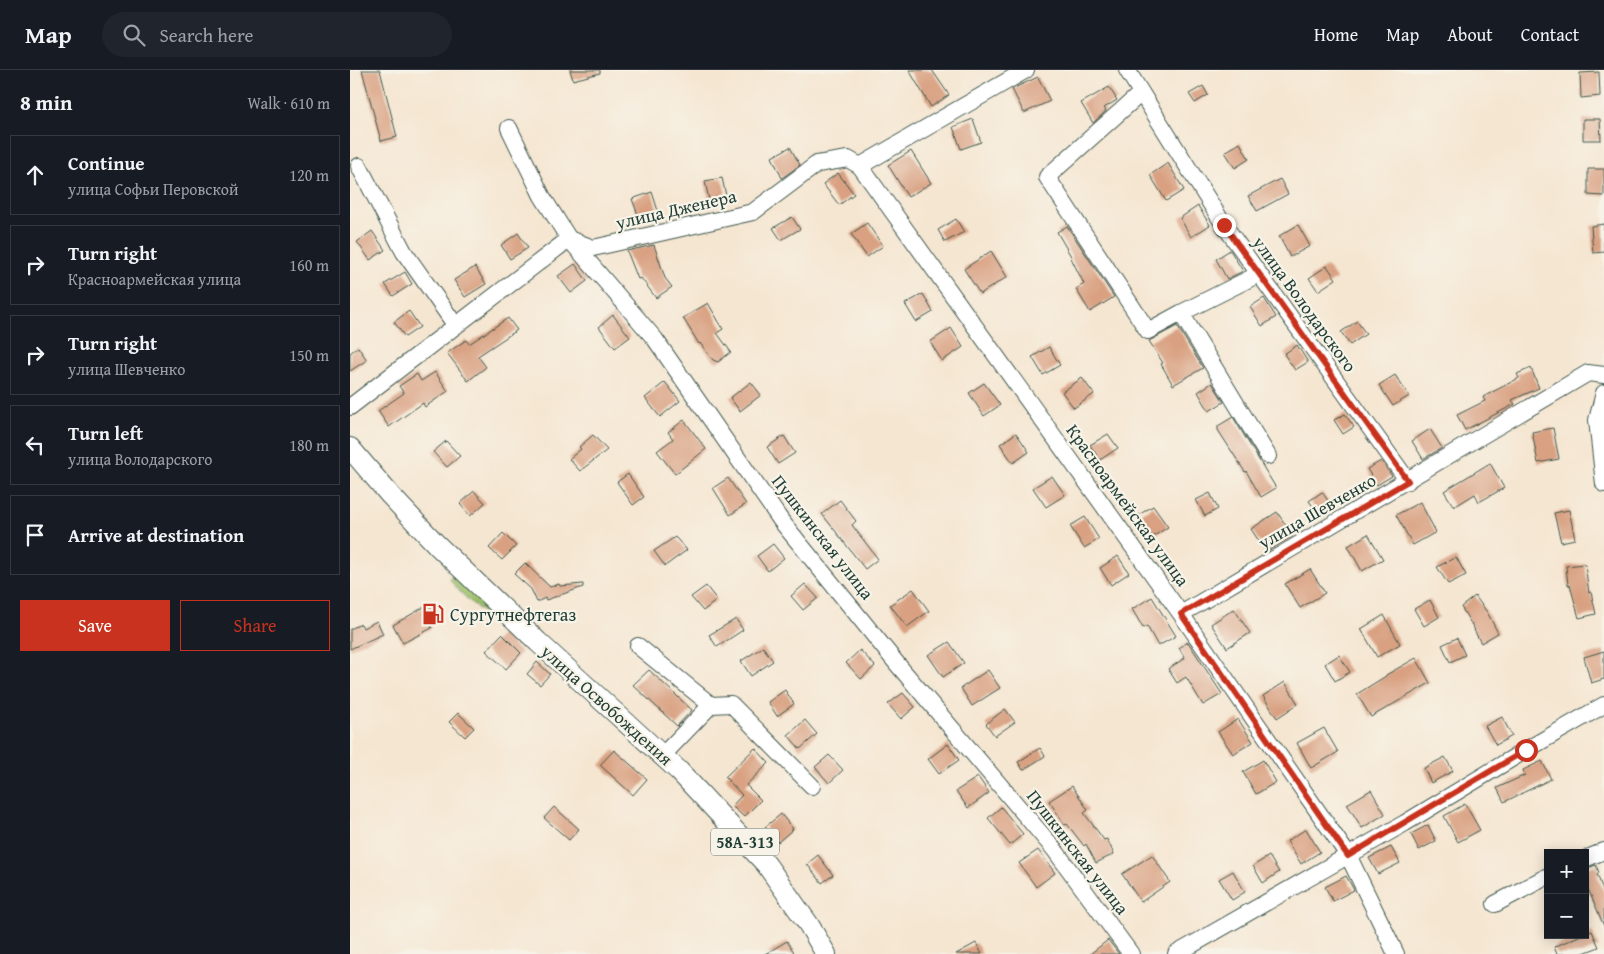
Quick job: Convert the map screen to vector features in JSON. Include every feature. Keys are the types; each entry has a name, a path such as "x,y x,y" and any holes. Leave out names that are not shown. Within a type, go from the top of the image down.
{"main road":[{"name":"улица Освобождения","path":"350,448 436,546 679,771 766,864 809,925 826,954"}],"street":[{"path":"860,166 1026,70"},
{"name":"улица Володарского","path":"1127,70 1224,225 1408,481"},
{"path":"1141,93 1047,177 1148,331 1181,312 1259,274"},
{"name":"Пушкинская улица","path":"509,128 542,196 569,239 655,339 782,522 898,665 1054,849 1131,954"},
{"name":"улица Дженера","path":"569,239 593,248 753,212 817,164 848,159 860,166"},
{"path":"359,166 404,252 456,326"},
{"name":"Красноармейская улица","path":"860,166 1181,614 1348,856 1396,954"},
{"path":"350,407 569,239"},
{"path":"1181,312 1268,456"},
{"name":"улица Шевченко","path":"1181,614 1588,373 1604,375"},
{"path":"1604,393 1597,420 1604,484"},
{"path":"638,646 711,705 731,704 812,786"},
{"path":"662,756 711,705"},
{"path":"1176,954 1348,856 1604,705"},
{"path":"1589,858 1604,852"},
{"path":"1496,904 1544,878"}],"green space":[{"path":"453,573 502,616 500,621 496,622 458,590 450,579"}],"building":[{"path":"362,70 380,70 397,137 381,141"},
{"path":"570,70 600,70 600,73 573,80"},
{"path":"909,70 932,70 949,95 931,107"},
{"path":"1599,72 1600,96 1581,98 1580,73"},
{"path":"1038,77 1050,101 1024,113 1012,89"},
{"path":"1203,86 1208,95 1195,103 1189,94"},
{"path":"1109,87 1117,100 1104,108 1106,111 1093,123 1081,103"},
{"path":"973,119 981,142 961,149 953,127"},
{"path":"1583,119 1600,119 1601,140 1583,140"},
{"path":"1240,143 1249,159 1235,168 1225,152"},
{"path":"790,147 800,165 782,178 772,157"},
{"path":"911,151 931,183 908,197 888,165"},
{"path":"1168,163 1184,190 1166,201 1150,175"},
{"path":"1588,169 1604,169 1604,196 1588,195"},
{"path":"838,173 854,194 839,205 823,184"},
{"path":"722,178 726,196 709,200 705,181"},
{"path":"1280,179 1288,194 1257,211 1248,196"},
{"path":"652,192 659,214 640,220 632,199"},
{"path":"1198,206 1210,225 1191,237 1180,218"},
{"path":"792,217 800,229 781,240 773,228"},
{"path":"956,219 964,232 945,242 938,230"},
{"path":"867,223 883,246 867,257 851,234"},
{"path":"1604,224 1604,252 1593,253 1591,226"},
{"path":"1298,225 1310,246 1290,257 1279,236"},
{"path":"1067,226 1114,297 1090,312 1076,289 1084,284 1057,232"},
{"path":"372,231 385,250 370,260 357,242"},
{"path":"518,233 528,248 510,259 501,245"},
{"path":"654,245 665,278 672,287 656,298 641,278 638,279 627,251"},
{"path":"1230,250 1243,271 1227,279 1216,259"},
{"path":"991,251 1007,277 980,294 964,269"},
{"path":"575,264 587,281 571,293 558,276"},
{"path":"1327,266 1336,279 1318,291 1309,278"},
{"path":"475,267 486,284 465,297 454,280"},
{"path":"405,272 412,284 393,296 385,284"},
{"path":"923,294 933,312 916,322 905,304"},
{"path":"1264,298 1276,317 1262,326 1250,307"},
{"path":"708,303 723,329 717,333 731,352 718,362 713,360 699,344 683,318"},
{"path":"409,311 420,327 405,337 394,322"},
{"path":"613,315 630,337 615,348 599,327"},
{"path":"508,318 517,330 478,356 486,367 468,381 447,353 466,340 469,344"},
{"path":"1357,321 1366,334 1350,345 1341,332"},
{"path":"1177,326 1203,368 1173,385 1161,364 1163,363 1149,341"},
{"path":"951,328 963,347 942,361 930,342"},
{"path":"1297,345 1308,362 1295,370 1284,354"},
{"path":"358,347 367,360 350,371 350,353"},
{"path":"1049,347 1060,365 1043,375 1032,357"},
{"path":"1531,368 1539,388 1512,400 1515,404 1465,430 1457,415 1485,401 1483,397 1519,378 1517,374"},
{"path":"435,372 448,391 425,407 423,403 389,427 378,411 404,393 399,386 417,374 421,381"},
{"path":"1395,375 1409,396 1393,406 1379,385"},
{"path":"1082,378 1094,394 1074,408 1062,392"},
{"path":"665,382 680,401 660,417 645,398"},
{"path":"751,382 761,395 740,411 730,398"},
{"path":"984,383 1000,405 984,416 969,393"},
{"path":"1212,383 1224,402 1209,411 1198,392"},
{"path":"1345,414 1354,427 1343,434 1334,420"},
{"path":"1233,417 1276,488 1261,497 1218,430 1218,426"},
{"path":"684,420 706,449 675,474 657,451 673,439 668,432"},
{"path":"1553,428 1559,459 1538,463 1532,432"},
{"path":"1430,429 1442,448 1423,459 1412,441"},
{"path":"1016,433 1029,452 1013,463 1000,444"},
{"path":"1108,434 1118,448 1100,460 1090,445"},
{"path":"593,435 607,450 580,471 569,459"},
{"path":"784,436 795,453 778,464 767,447"},
{"path":"446,441 460,456 447,467 433,452"},
{"path":"1381,461 1392,476 1377,485 1367,469"},
{"path":"1490,463 1504,488 1479,502 1475,494 1454,507 1444,491"},
{"path":"628,474 644,497 633,505 617,482"},
{"path":"1052,476 1065,495 1046,507 1033,488"},
{"path":"728,478 746,504 730,515 713,488"},
{"path":"474,491 485,503 470,516 460,504"},
{"path":"1322,492 1333,508 1321,517 1309,501"},
{"path":"1210,493 1218,509 1205,516 1196,500"},
{"path":"840,500 856,521 852,525 878,559 865,569 822,514"},
{"path":"1420,502 1436,532 1413,545 1396,515"},
{"path":"1153,506 1168,527 1151,538 1137,516"},
{"path":"1569,510 1575,539 1561,542 1554,513"},
{"path":"1277,512 1293,536 1266,552 1251,529"},
{"path":"1085,517 1099,539 1084,548 1070,526"},
{"path":"503,533 516,546 502,560 489,548"},
{"path":"1368,534 1383,559 1362,571 1348,546"},
{"path":"675,537 687,550 665,566 654,551"},
{"path":"773,544 784,558 768,571 757,556"},
{"path":"1118,556 1129,573 1111,585 1100,568"},
{"path":"1456,557 1466,575 1448,584 1437,567"},
{"path":"525,563 550,587 559,584 560,586 583,584 583,587 537,602 531,589 514,574"},
{"path":"1585,564 1589,593 1591,592 1596,614 1579,618 1570,585 1568,585 1566,566"},
{"path":"1310,569 1325,593 1300,608 1285,584"},
{"path":"805,584 818,598 803,610 791,596"},
{"path":"706,586 717,600 703,611 691,597"},
{"path":"913,589 929,611 907,627 890,605"},
{"path":"1475,596 1487,612 1498,633 1481,643 1461,607"},
{"path":"1152,597 1176,636 1158,646 1147,626 1143,628 1132,609"},
{"path":"1430,600 1439,617 1424,626 1414,609"},
{"path":"431,603 440,619 430,624 432,628 403,643 393,625"},
{"path":"1234,609 1250,633 1227,648 1211,624"},
{"path":"1384,615 1400,644 1377,657 1361,629"},
{"path":"736,619 743,630 717,647 709,635"},
{"path":"377,621 383,634 350,649 350,629 361,624 363,628"},
{"path":"502,634 521,653 506,669 486,651"},
{"path":"1457,638 1465,655 1450,662 1442,645"},
{"path":"949,642 964,663 943,677 928,655"},
{"path":"1188,642 1222,694 1203,705 1186,677 1177,683 1168,669 1185,658 1179,648"},
{"path":"763,647 773,661 751,676 741,661"},
{"path":"860,650 875,666 861,679 846,663"},
{"path":"1604,651 1604,679 1591,683 1584,657"},
{"path":"1339,655 1350,672 1335,681 1325,664"},
{"path":"1416,658 1430,683 1371,717 1357,694"},
{"path":"537,662 550,674 540,685 527,674"},
{"path":"649,670 692,710 677,726 633,685"},
{"path":"988,670 1000,688 972,706 961,688"},
{"path":"1285,682 1298,704 1277,718 1263,696"},
{"path":"785,690 794,704 777,716 768,702"},
{"path":"903,693 915,707 901,719 888,704"},
{"path":"1005,709 1015,722 995,736 986,724"},
{"path":"458,713 474,728 465,737 449,722"},
{"path":"1502,717 1512,736 1496,745 1485,726"},
{"path":"1238,719 1253,742 1233,754 1218,732"},
{"path":"805,720 817,734 800,749 788,735"},
{"path":"1324,728 1338,752 1311,768 1297,743"},
{"path":"948,744 959,760 939,774 928,759"},
{"path":"755,748 769,763 746,785 761,800 744,817 732,806 742,795 725,777"},
{"path":"1040,748 1045,756 1023,770 1018,762"},
{"path":"614,750 647,779 633,795 600,765"},
{"path":"829,755 843,770 829,783 815,767"},
{"path":"1445,757 1453,771 1431,783 1424,768"},
{"path":"1263,760 1276,782 1256,794 1243,772"},
{"path":"1542,761 1551,779 1504,802 1497,788 1525,775 1523,770"},
{"path":"978,777 989,793 968,808 956,791"},
{"path":"1072,786 1088,810 1084,813 1104,840 1107,839 1114,854 1096,863 1086,844 1084,846 1067,824 1065,825 1049,801"},
{"path":"1371,790 1385,814 1362,828 1347,804"},
{"path":"1465,804 1480,830 1458,842 1444,816"},
{"path":"554,807 579,829 569,840 544,818"},
{"path":"1001,807 1023,834 1010,845 988,818"},
{"path":"781,814 793,829 778,842 765,827"},
{"path":"1428,825 1436,841 1419,850 1411,834"},
{"path":"1306,829 1320,852 1301,864 1287,841"},
{"path":"1391,847 1400,863 1378,874 1369,858"},
{"path":"1038,850 1055,873 1036,887 1019,863"},
{"path":"818,855 833,875 822,883 807,864"},
{"path":"1152,855 1170,882 1141,902 1122,874"},
{"path":"1269,856 1279,872 1263,883 1253,866"},
{"path":"1596,865 1599,873 1597,874 1604,893 1604,926 1589,891 1589,868"},
{"path":"1233,871 1245,892 1232,900 1219,879"},
{"path":"1346,876 1354,890 1333,901 1325,887"},
{"path":"1592,931 1599,947 1581,954 1557,954 1554,947 1572,939 1589,939 1589,932"},
{"path":"1108,940 1119,954 1090,954"},
{"path":"787,941 795,954 765,954"},
{"path":"976,943 982,954 956,954"}],"place":[{"name":"Сургутнефтегаз","path":"433,614"}],"route":[{"path":"1224,225 1408,481 1181,614 1348,856 1526,750"}]}
